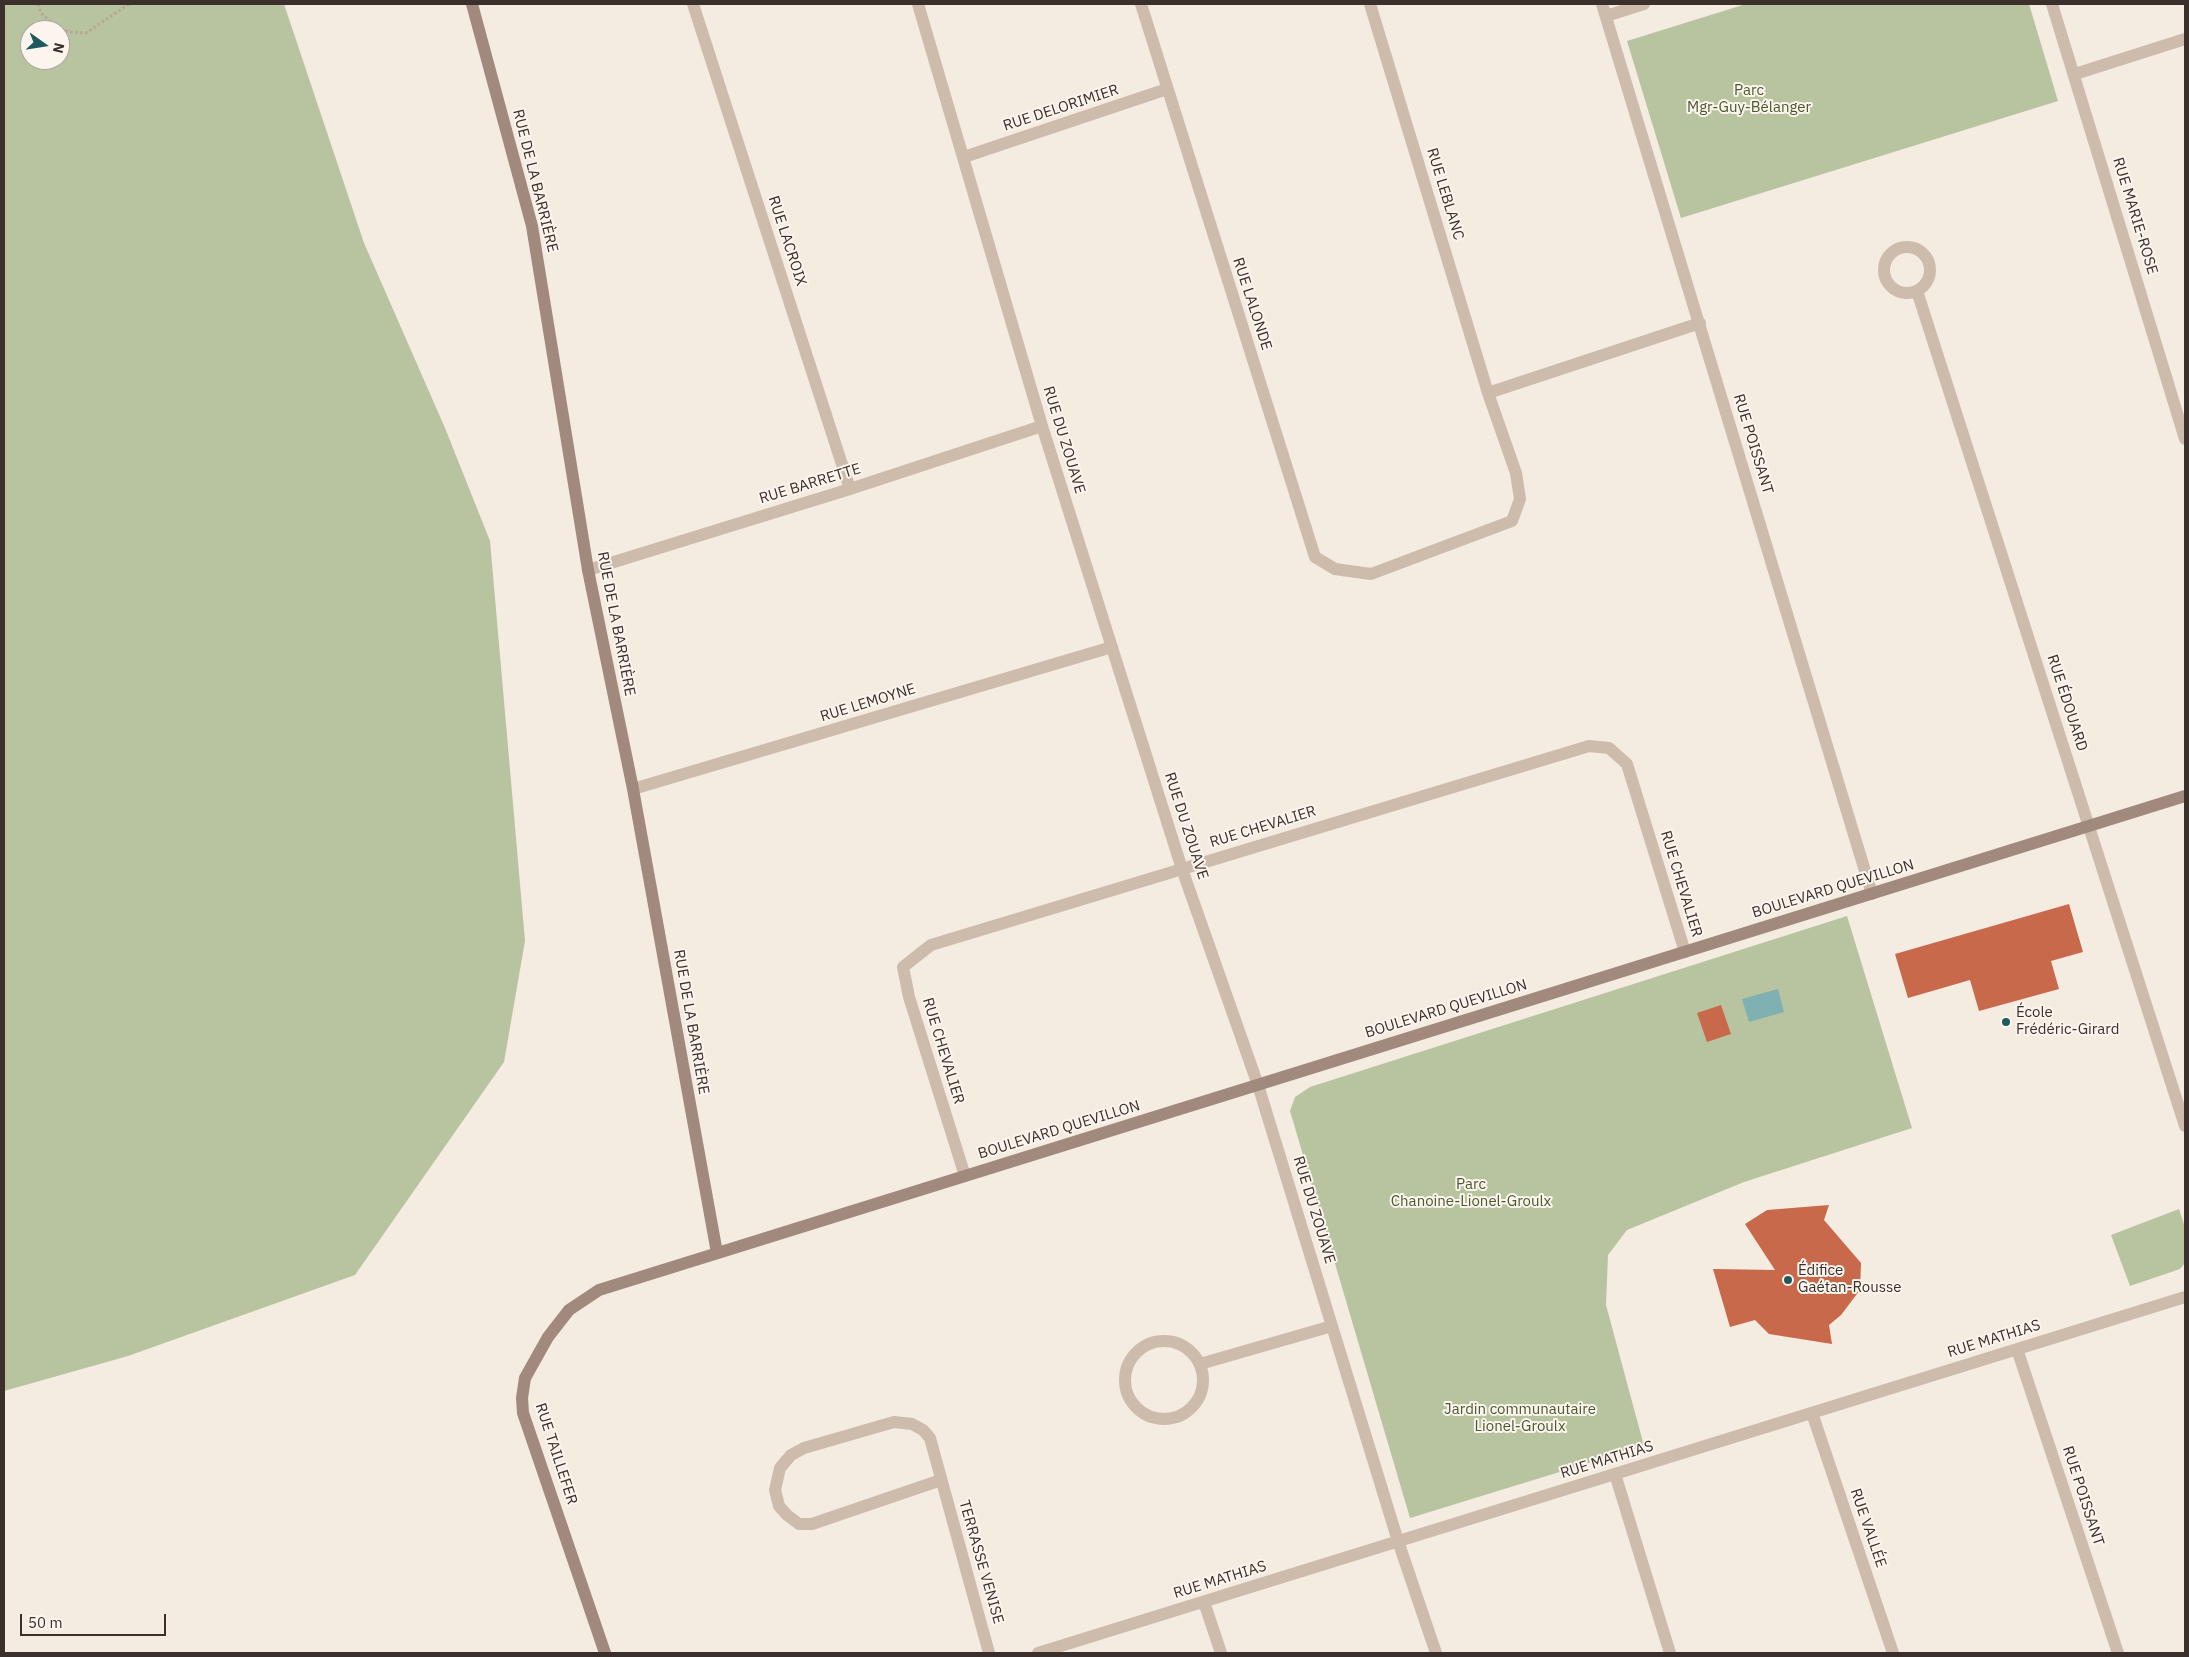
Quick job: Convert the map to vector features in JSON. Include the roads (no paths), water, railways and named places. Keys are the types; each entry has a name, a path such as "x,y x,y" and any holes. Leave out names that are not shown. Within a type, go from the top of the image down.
{"street":[{"name":"RUE DE LA BARRIÈRE","path":"472,4 532,226 588,570 633,789 716,1253"},
{"name":"RUE LACROIX","path":"693,4 850,489"},
{"name":"RUE DU ZOUAVE","path":"918,4 1042,426 1182,869 1258,1085 1398,1542 1436,1653"},
{"name":"RUE LALONDE","path":"1142,4 1167,89 1315,557 1335,569 1371,574"},
{"name":"RUE LEBLANC","path":"1370,4 1488,394 1516,473 1520,499 1512,521 1371,574"},
{"path":"1604,10 1644,4"},
{"name":"RUE MARIE-ROSE","path":"2052,4 2075,74 2185,439"},
{"name":"RUE POISSANT","path":"1604,10 1872,894"},
{"path":"2075,74 2185,39"},
{"name":"RUE DELORIMIER","path":"964,157 1167,89"},
{"name":"RUE ÉDOUARD","path":"1917,291 2185,1126"},
{"path":"1488,394 1700,323"},
{"name":"RUE BARRETTE","path":"588,570 850,489 1042,426"},
{"name":"RUE LEMOYNE","path":"633,789 1112,647"},
{"name":"RUE CHEVALIER","path":"965,1176 909,997 903,967 931,945 1589,746 1609,748 1627,764 1685,952"},
{"name":"BOULEVARD QUEVILLON","path":"716,1253 2185,796"},
{"name":"RUE TAILLEFER","path":"605,1653 523,1413 522,1398 525,1378 548,1337 569,1310 600,1290 716,1253"},
{"name":"RUE MATHIAS","path":"1038,1653 2185,1297"},
{"path":"1200,1364 1332,1326"},
{"path":"1169,1341 1182,1345 1193,1353 1200,1364 1203,1376 1202,1389 1193,1405 1179,1416 1167,1419 1149,1416 1134,1405 1127,1394 1125,1381 1127,1368 1133,1356 1149,1344 1169,1341"},
{"name":"RUE POISSANT","path":"2018,1349 2118,1653"},
{"name":"RUE VALLÉE","path":"1812,1413 1893,1653"},
{"name":"TERRASSE VENISE","path":"941,1480 812,1524 798,1524 787,1515 779,1506 775,1490 780,1468 791,1455 804,1448 894,1422 912,1424 923,1430 930,1438 989,1653"},
{"path":"1615,1474 1670,1653"},
{"path":"1204,1602 1221,1653"}],"water":[{"path":"1778,989 1784,1012 1749,1022 1742,999"}],"place":[{"name":"École Frédéric-Girard","path":"2006,1022"},
{"name":"Édifice Gaétan-Rousse","path":"1788,1280"}],"park label":[{"name":"Parc Mgr-Guy-Bélanger","path":"1749,100"},
{"name":"Parc Chanoine-Lionel-Groulx","path":"1471,1194"},
{"name":"Jardin communautaire Lionel-Groulx","path":"1520,1418"}]}
